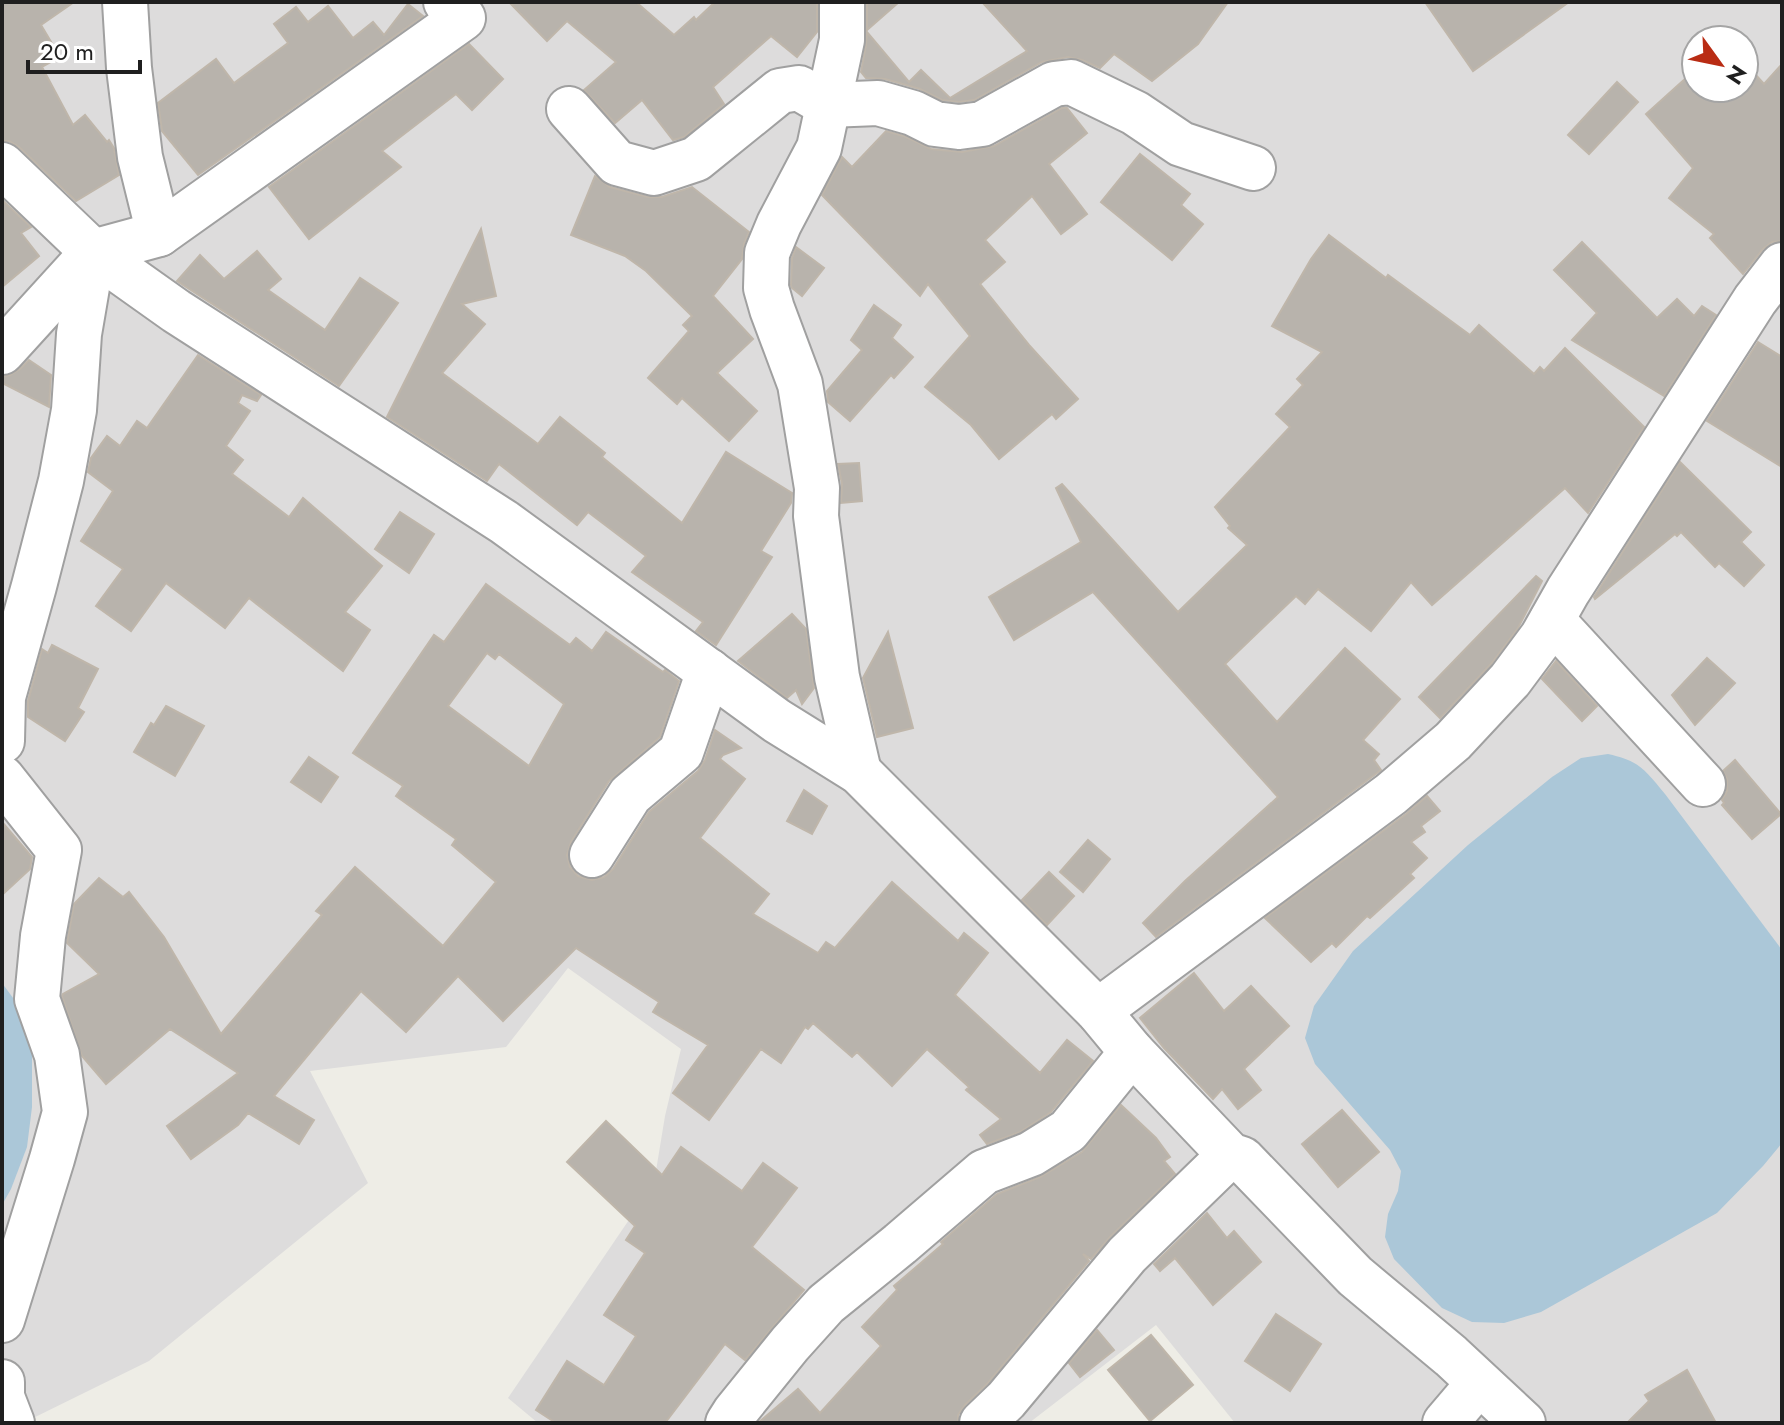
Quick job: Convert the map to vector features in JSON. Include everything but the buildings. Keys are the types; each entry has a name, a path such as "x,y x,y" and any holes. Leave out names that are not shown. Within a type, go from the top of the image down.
{"street":[{"path":"125,2 140,157 159,234"},
{"path":"2,352 93,252 159,234 463,18 446,2"},
{"path":"842,2 842,40 819,148 767,253 766,288 800,384 817,488 816,516 837,677 859,772"},
{"path":"569,109 617,163 654,173 696,159 780,91 799,88 828,105 878,103 913,113 935,124 959,127 982,124 1054,84 1071,82 1135,113 1181,144 1253,168"},
{"path":"2,165 93,252 189,319 504,522 777,721 859,772 1098,1011 1132,1052 1230,1155 1242,1159 1355,1276 1451,1356 1523,1423"},
{"path":"2,741 3,697 61,481 74,410 79,334 93,252"},
{"path":"1098,1011 1391,794 1453,741 1510,680 1552,620 1755,300 1782,265"},
{"path":"1552,620 1703,784"},
{"path":"592,855 630,795 681,752 709,671"},
{"path":"2,778 59,850 43,936 37,999 57,1055 65,1112 2,1320"},
{"path":"728,1423 771,1367 826,1304 984,1172 1031,1154 1068,1131 1132,1052"},
{"path":"982,1423 1006,1400 1127,1255 1230,1155"},
{"path":"2,1382 2,1397 12,1423"},
{"path":"1445,1423 1479,1383"}],"shaded area":[{"path":"2,2 1782,2 1782,1423 1235,1423 1156,1325 1029,1423 538,1423 508,1398 654,1183 665,1116 681,1049 568,968 506,1047 310,1071 368,1183 149,1361 23,1423 2,1423"}],"water":[{"path":"1608,754 1635,763 1652,779 1782,950 1782,1143 1717,1213 1541,1312 1504,1323 1472,1322 1442,1308 1394,1259 1385,1237 1388,1214 1398,1191 1401,1171 1390,1150 1315,1064 1305,1038 1314,1006 1353,951 1468,845 1552,777 1581,758"},
{"path":"2,983 16,1002 32,1052 32,1107 27,1147 2,1205"}]}
